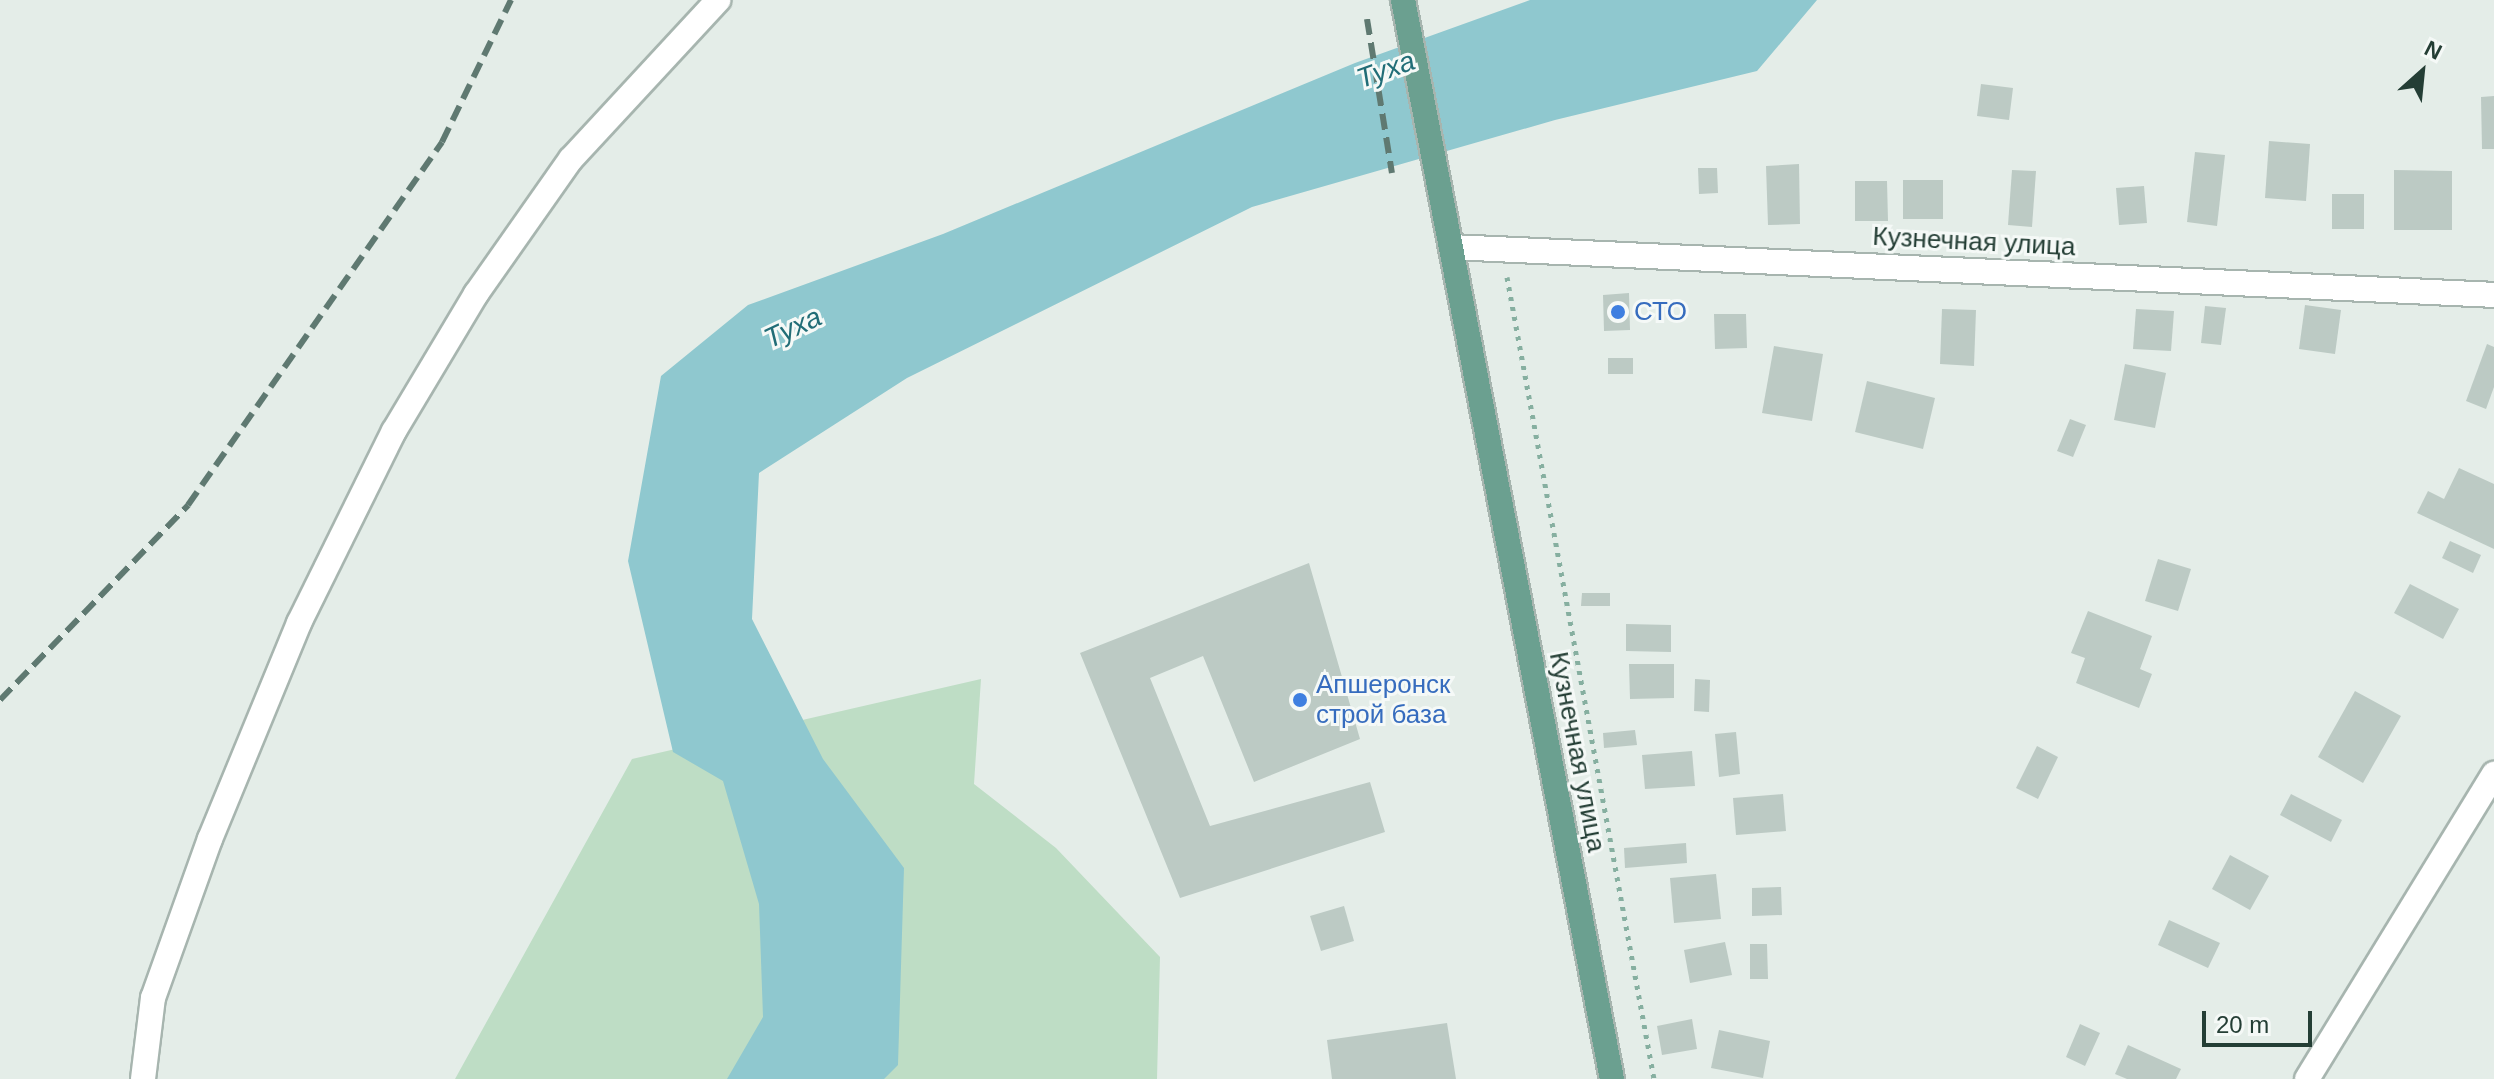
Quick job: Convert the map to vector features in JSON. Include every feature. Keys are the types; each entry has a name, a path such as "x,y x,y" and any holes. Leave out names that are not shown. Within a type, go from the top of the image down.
{"main road":[{"name":"Кузнечная улица","path":"1403,0 1612,1079"}],"street":[{"path":"143,1079 153,998 210,839 299,623 394,431 476,294 571,159 718,0"},
{"name":"Кузнечная улица","path":"1451,247 2494,295"},
{"path":"2307,1079 2494,774"}],"path":[{"path":"1501,247 1654,1079"}],"green space":[{"path":"981,679 974,784 1056,848 1160,957 1157,1079 455,1079 632,759"}],"water":[{"name":"Туха","path":"1530,0 1817,0 1757,71 1555,120 1252,207 907,378 759,473 752,619 823,759 904,868 898,1065 884,1079 727,1079 763,1017 759,904 723,781 673,752 628,561 661,376 748,305 943,234 1355,63"}],"building":[{"path":"1981,84 2013,88 2009,120 1977,116"},
{"path":"2494,96 2494,149 2482,149 2481,97"},
{"path":"2269,141 2310,144 2306,201 2265,198"},
{"path":"2195,152 2225,155 2217,226 2187,222"},
{"path":"1799,164 1800,224 1768,225 1766,166"},
{"path":"1698,168 1717,168 1718,193 1699,194"},
{"path":"2012,170 2036,171 2032,227 2008,225"},
{"path":"2394,170 2452,171 2452,230 2394,230"},
{"path":"1903,180 1943,180 1943,219 1903,219"},
{"path":"1855,181 1887,181 1888,221 1855,221"},
{"path":"2144,186 2147,223 2119,225 2116,188"},
{"path":"2332,194 2364,194 2364,229 2332,229"},
{"path":"1629,293 1630,330 1604,331 1603,295"},
{"path":"2305,305 2341,310 2335,354 2299,349"},
{"path":"2205,306 2226,308 2221,345 2201,343"},
{"path":"1942,309 1976,310 1974,366 1940,364"},
{"path":"2136,309 2174,311 2171,351 2133,349"},
{"path":"1714,314 1746,314 1747,348 1715,349"},
{"path":"2487,344 2494,347 2494,387 2486,409 2466,401"},
{"path":"1774,346 1823,354 1812,421 1762,413"},
{"path":"1608,358 1633,358 1633,374 1608,374"},
{"path":"2125,364 2166,373 2155,428 2114,420"},
{"path":"1867,381 1935,398 1923,449 1855,432"},
{"path":"2070,419 2086,425 2073,457 2057,451"},
{"path":"2459,468 2494,484 2494,549 2417,513 2428,491 2444,499"},
{"path":"2450,541 2481,555 2473,573 2442,558"},
{"path":"2158,559 2191,569 2178,611 2145,601"},
{"path":"1309,563 1360,739 1254,782 1203,656 1150,678 1210,826 1370,782 1385,832 1180,898 1080,653"},
{"path":"2410,584 2459,609 2443,639 2394,613"},
{"path":"1582,593 1610,593 1610,606 1581,606"},
{"path":"2088,611 2152,636 2140,669 2152,674 2139,708 2076,683 2085,658 2071,653"},
{"path":"1626,624 1671,625 1671,652 1626,651"},
{"path":"1629,664 1674,664 1674,698 1630,699"},
{"path":"1695,679 1710,680 1709,712 1694,711"},
{"path":"2355,691 2401,716 2363,783 2318,757"},
{"path":"1635,730 1637,745 1604,748 1603,733"},
{"path":"1736,732 1740,774 1719,777 1715,734"},
{"path":"2037,746 2058,757 2038,799 2016,788"},
{"path":"1692,751 1695,786 1645,789 1642,755"},
{"path":"1783,794 1786,831 1736,835 1733,798"},
{"path":"2291,794 2342,820 2331,842 2280,815"},
{"path":"1686,843 1687,863 1625,868 1624,848"},
{"path":"2230,855 2269,876 2250,910 2212,889"},
{"path":"1716,874 1721,919 1674,923 1670,878"},
{"path":"1781,887 1782,915 1752,916 1752,888"},
{"path":"1344,906 1354,941 1321,951 1310,916"},
{"path":"2169,920 2220,943 2208,968 2158,945"},
{"path":"1725,942 1732,975 1690,983 1684,950"},
{"path":"1750,944 1767,944 1768,979 1750,979"},
{"path":"1692,1019 1697,1049 1662,1055 1657,1026"},
{"path":"1447,1023 1456,1079 1332,1079 1327,1040"},
{"path":"2080,1024 2100,1033 2085,1066 2066,1057"},
{"path":"1719,1030 1770,1041 1763,1078 1711,1068"},
{"path":"2128,1045 2181,1069 2176,1079 2127,1079 2115,1074"}],"railway":[{"path":"0,700 188,505 442,142 511,0"},
{"path":"1367,19 1392,173"}],"place":[{"name":"СТО","path":"1618,312"},
{"name":"Апшеронск строй база","path":"1300,700"}]}
